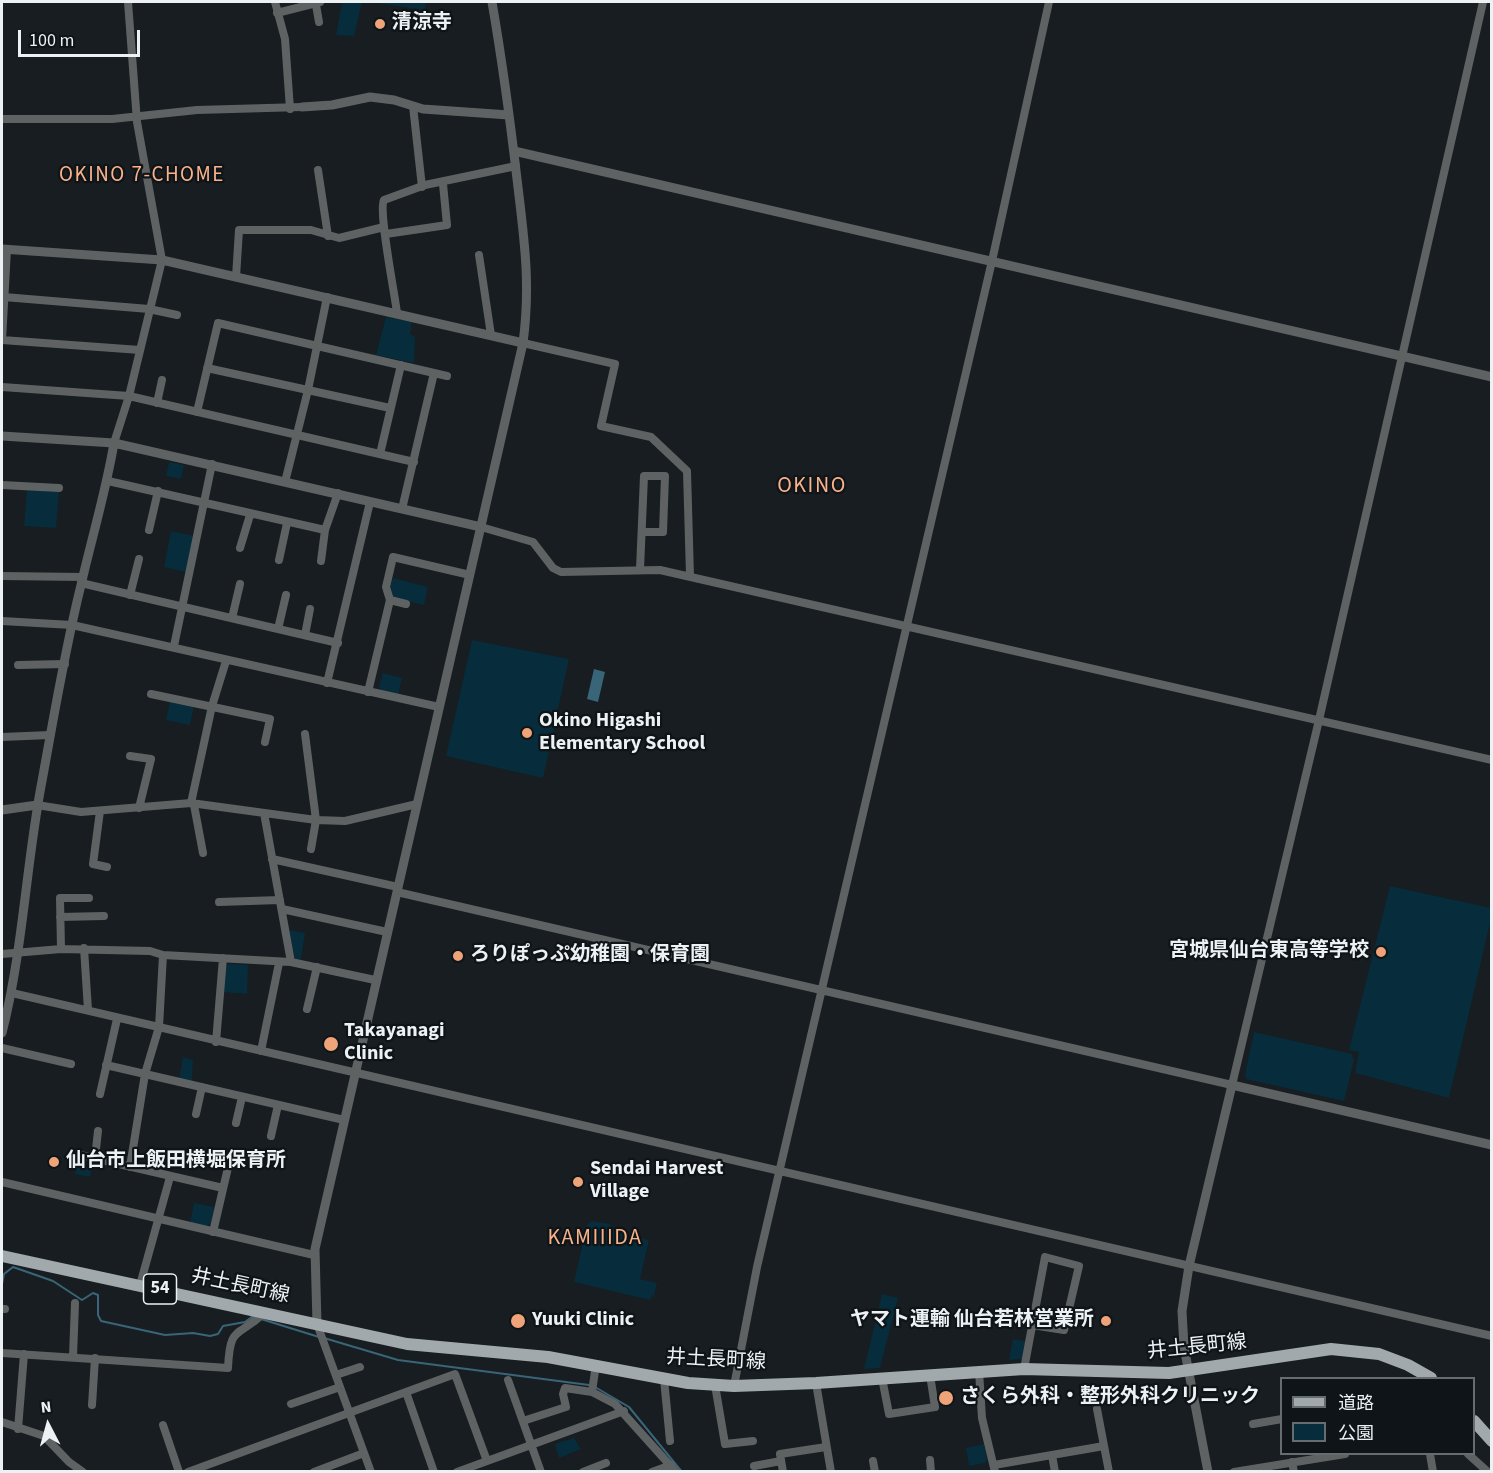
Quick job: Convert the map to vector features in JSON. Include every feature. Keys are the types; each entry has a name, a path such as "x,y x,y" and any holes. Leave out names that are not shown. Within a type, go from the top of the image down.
{"main road":[{"name":"井土長町線","path":"2,1256 264,1313 321,1335 596,1364 664,1379 715,1385 816,1383 1024,1369 1153,1374 1190,1372 1345,1348 1394,1358 1426,1377"},
{"path":"1475,1423 1491,1441"}],"street":[{"path":"2,1033 12,993 37,805 72,625 108,481 114,443 129,396 162,260 136,118 128,2"},
{"path":"275,2 285,39 290,109"},
{"path":"371,1472 321,1335 314,1255 375,980 523,343 529,280 516,166 492,2"},
{"path":"734,1386 780,1171 992,261 1049,2"},
{"path":"1208,1472 1184,1347 1182,1311 1189,1266 1319,720 1483,2"},
{"path":"277,13 318,3 319,22"},
{"path":"2,119 136,118 197,110 290,109 332,105 370,97 423,109 509,115"},
{"path":"413,106 422,187"},
{"path":"514,151 1491,377"},
{"path":"397,313 382,205 384,200 422,187 442,184 480,172 516,166"},
{"path":"318,170 328,236"},
{"path":"236,277 239,230 311,230 328,236 344,238 385,231 447,225 442,184"},
{"path":"140,350 2,340 4,249 162,260 615,364 602,426 651,437 687,471 690,576"},
{"path":"479,255 491,335"},
{"path":"4,297 149,309 177,315"},
{"path":"285,482 308,390 327,297"},
{"path":"196,412 218,323 447,376"},
{"path":"380,453 401,365"},
{"path":"207,368 390,408"},
{"path":"402,509 434,373"},
{"path":"157,403 162,380"},
{"path":"2,387 129,396 414,462"},
{"path":"2,436 114,443 212,464 481,527 533,542 553,568 561,572 640,569 690,576 1491,760"},
{"path":"174,646 212,464"},
{"path":"640,569 644,476 665,476 663,532 642,532"},
{"path":"108,481 204,502 250,515 325,530"},
{"path":"2,485 59,488"},
{"path":"149,530 158,491"},
{"path":"321,561 325,530 338,493"},
{"path":"327,683 370,502"},
{"path":"240,548 250,515"},
{"path":"279,560 287,523"},
{"path":"368,692 390,600 386,587 393,557 470,575"},
{"path":"130,595 139,559"},
{"path":"2,576 82,580 130,595 338,643"},
{"path":"232,618 240,584"},
{"path":"278,629 286,596"},
{"path":"390,600 406,604"},
{"path":"305,635 310,609"},
{"path":"2,621 72,625 439,707"},
{"path":"203,853 193,804 212,706 226,661"},
{"path":"18,665 65,664"},
{"path":"151,694 270,719 265,742"},
{"path":"305,734 316,820 311,849"},
{"path":"2,737 50,735"},
{"path":"130,756 151,759 139,808"},
{"path":"2,810 37,805 81,813 193,804 316,820 345,821 417,804"},
{"path":"100,811 93,864 107,867"},
{"path":"264,813 291,962"},
{"path":"272,859 1491,1145"},
{"path":"61,949 60,898 89,898"},
{"path":"219,902 280,900"},
{"path":"282,909 387,932"},
{"path":"60,917 104,916"},
{"path":"2,954 84,948 150,951 163,955 291,962 375,980"},
{"path":"84,948 88,1010"},
{"path":"130,1167 146,1074 159,1027 163,955"},
{"path":"216,1042 223,958"},
{"path":"261,1051 279,963"},
{"path":"307,1009 317,967"},
{"path":"12,993 1491,1336"},
{"path":"100,1094 117,1019"},
{"path":"2,1048 71,1064"},
{"path":"106,1065 344,1120"},
{"path":"196,1114 202,1088"},
{"path":"236,1123 242,1097"},
{"path":"272,1136 278,1105"},
{"path":"95,1158 98,1131"},
{"path":"80,1155 223,1188"},
{"path":"213,1232 230,1159"},
{"path":"140,1285 160,1220 170,1177"},
{"path":"2,1182 314,1255"},
{"path":"1024,1369 1032,1325 1046,1257 1078,1266 1064,1330 1032,1325"},
{"path":"73,1357 75,1303"},
{"path":"2,1353 228,1368 229,1342 232,1336 255,1322 264,1313"},
{"path":"18,1429 24,1354"},
{"path":"92,1405 94,1358"},
{"path":"593,1387 596,1364"},
{"path":"336,1376 360,1367"},
{"path":"979,1371 982,1418 995,1468 1104,1446"},
{"path":"188,1472 204,1469 455,1374 487,1461"},
{"path":"882,1378 889,1414 935,1407 930,1375"},
{"path":"664,1379 670,1441"},
{"path":"508,1380 541,1472"},
{"path":"816,1383 831,1472"},
{"path":"715,1385 725,1444 753,1441"},
{"path":"291,1404 340,1387"},
{"path":"523,1422 566,1407 563,1394 565,1388 593,1387 624,1411 673,1468 652,1472"},
{"path":"406,1392 434,1472"},
{"path":"1097,1409 1109,1472"},
{"path":"460,1471 624,1411"},
{"path":"1253,1424 1280,1419"},
{"path":"2,1422 44,1436 69,1462 83,1472"},
{"path":"163,1425 179,1472"},
{"path":"783,1472 780,1454 826,1447"},
{"path":"314,1472 364,1453"},
{"path":"1052,1455 1055,1472"},
{"path":"1234,1472 1325,1455"},
{"path":"1430,1455 1433,1472"},
{"path":"1469,1455 1490,1471"},
{"path":"930,1460 931,1472"},
{"path":"754,1466 781,1461"},
{"path":"873,1461 875,1472"},
{"path":"1292,1462 1294,1472"},
{"path":"583,1472 606,1463"}],"green space":[{"path":"342,2 362,2 354,36 336,35"},
{"path":"370,2 426,2 425,10"},
{"path":"386,317 412,322 410,334 415,337 414,363 376,355"},
{"path":"169,462 184,465 181,479 166,476"},
{"path":"27,490 59,492 56,528 24,526"},
{"path":"171,531 194,536 186,572 164,567"},
{"path":"393,578 428,587 424,605 393,598 390,588"},
{"path":"472,640 569,659 543,778 446,756"},
{"path":"383,673 402,678 398,695 382,692 379,686"},
{"path":"170,701 194,706 190,725 166,720"},
{"path":"1390,886 1491,908 1491,919 1449,1098 1355,1073 1359,1052 1349,1050"},
{"path":"289,930 305,933 301,959 295,959"},
{"path":"228,964 248,965 247,994 223,992 224,970"},
{"path":"1254,1032 1352,1054 1354,1060 1344,1101 1246,1079 1245,1074"},
{"path":"183,1057 193,1060 192,1081 179,1079"},
{"path":"79,1158 94,1162 90,1177 75,1174"},
{"path":"194,1203 214,1207 211,1222 207,1226 190,1223"},
{"path":"592,1221 610,1224 615,1231 649,1240 640,1279 657,1283 653,1300 653,1294 650,1300 574,1282 587,1225"},
{"path":"882,1294 898,1298 880,1368 864,1369"},
{"path":"1013,1339 1026,1341 1024,1355 1021,1359 1009,1360"},
{"path":"574,1438 581,1449 559,1458 555,1444"},
{"path":"984,1444 987,1460 985,1463 969,1466 966,1448"}],"shaded area":[{"path":"594,669 605,672 598,702 587,699"}],"waterway":[{"path":"2,1284 4,1274 13,1267 53,1281 82,1300 93,1293 98,1295 98,1315 101,1321 165,1335 193,1333 210,1336 218,1334 223,1326 245,1322 253,1316"},
{"path":"261,1319 319,1337"},
{"path":"324,1338 398,1360 589,1385"},
{"path":"595,1387 629,1407 682,1472"}],"place":[{"name":"清涼寺","path":"380,24"},
{"name":"Okino Higashi Elementary School","path":"527,733"},
{"name":"宮城県仙台東高等学校","path":"1381,952"},
{"name":"ろりぽっぷ幼稚園・保育園","path":"458,956"},
{"name":"Takayanagi Clinic","path":"331,1044"},
{"name":"仙台市上飯田横堀保育所","path":"54,1162"},
{"name":"Sendai Harvest Village","path":"578,1182"},
{"name":"Yuuki Clinic","path":"518,1321"},
{"name":"ヤマト運輸 仙台若林営業所","path":"1106,1321"},
{"name":"さくら外科・整形外科クリニック","path":"946,1398"}],"district":[{"name":"OKINO 7-CHOME","path":"142,176"},
{"name":"OKINO","path":"812,487"},
{"name":"KAMIIIDA","path":"595,1239"}]}
